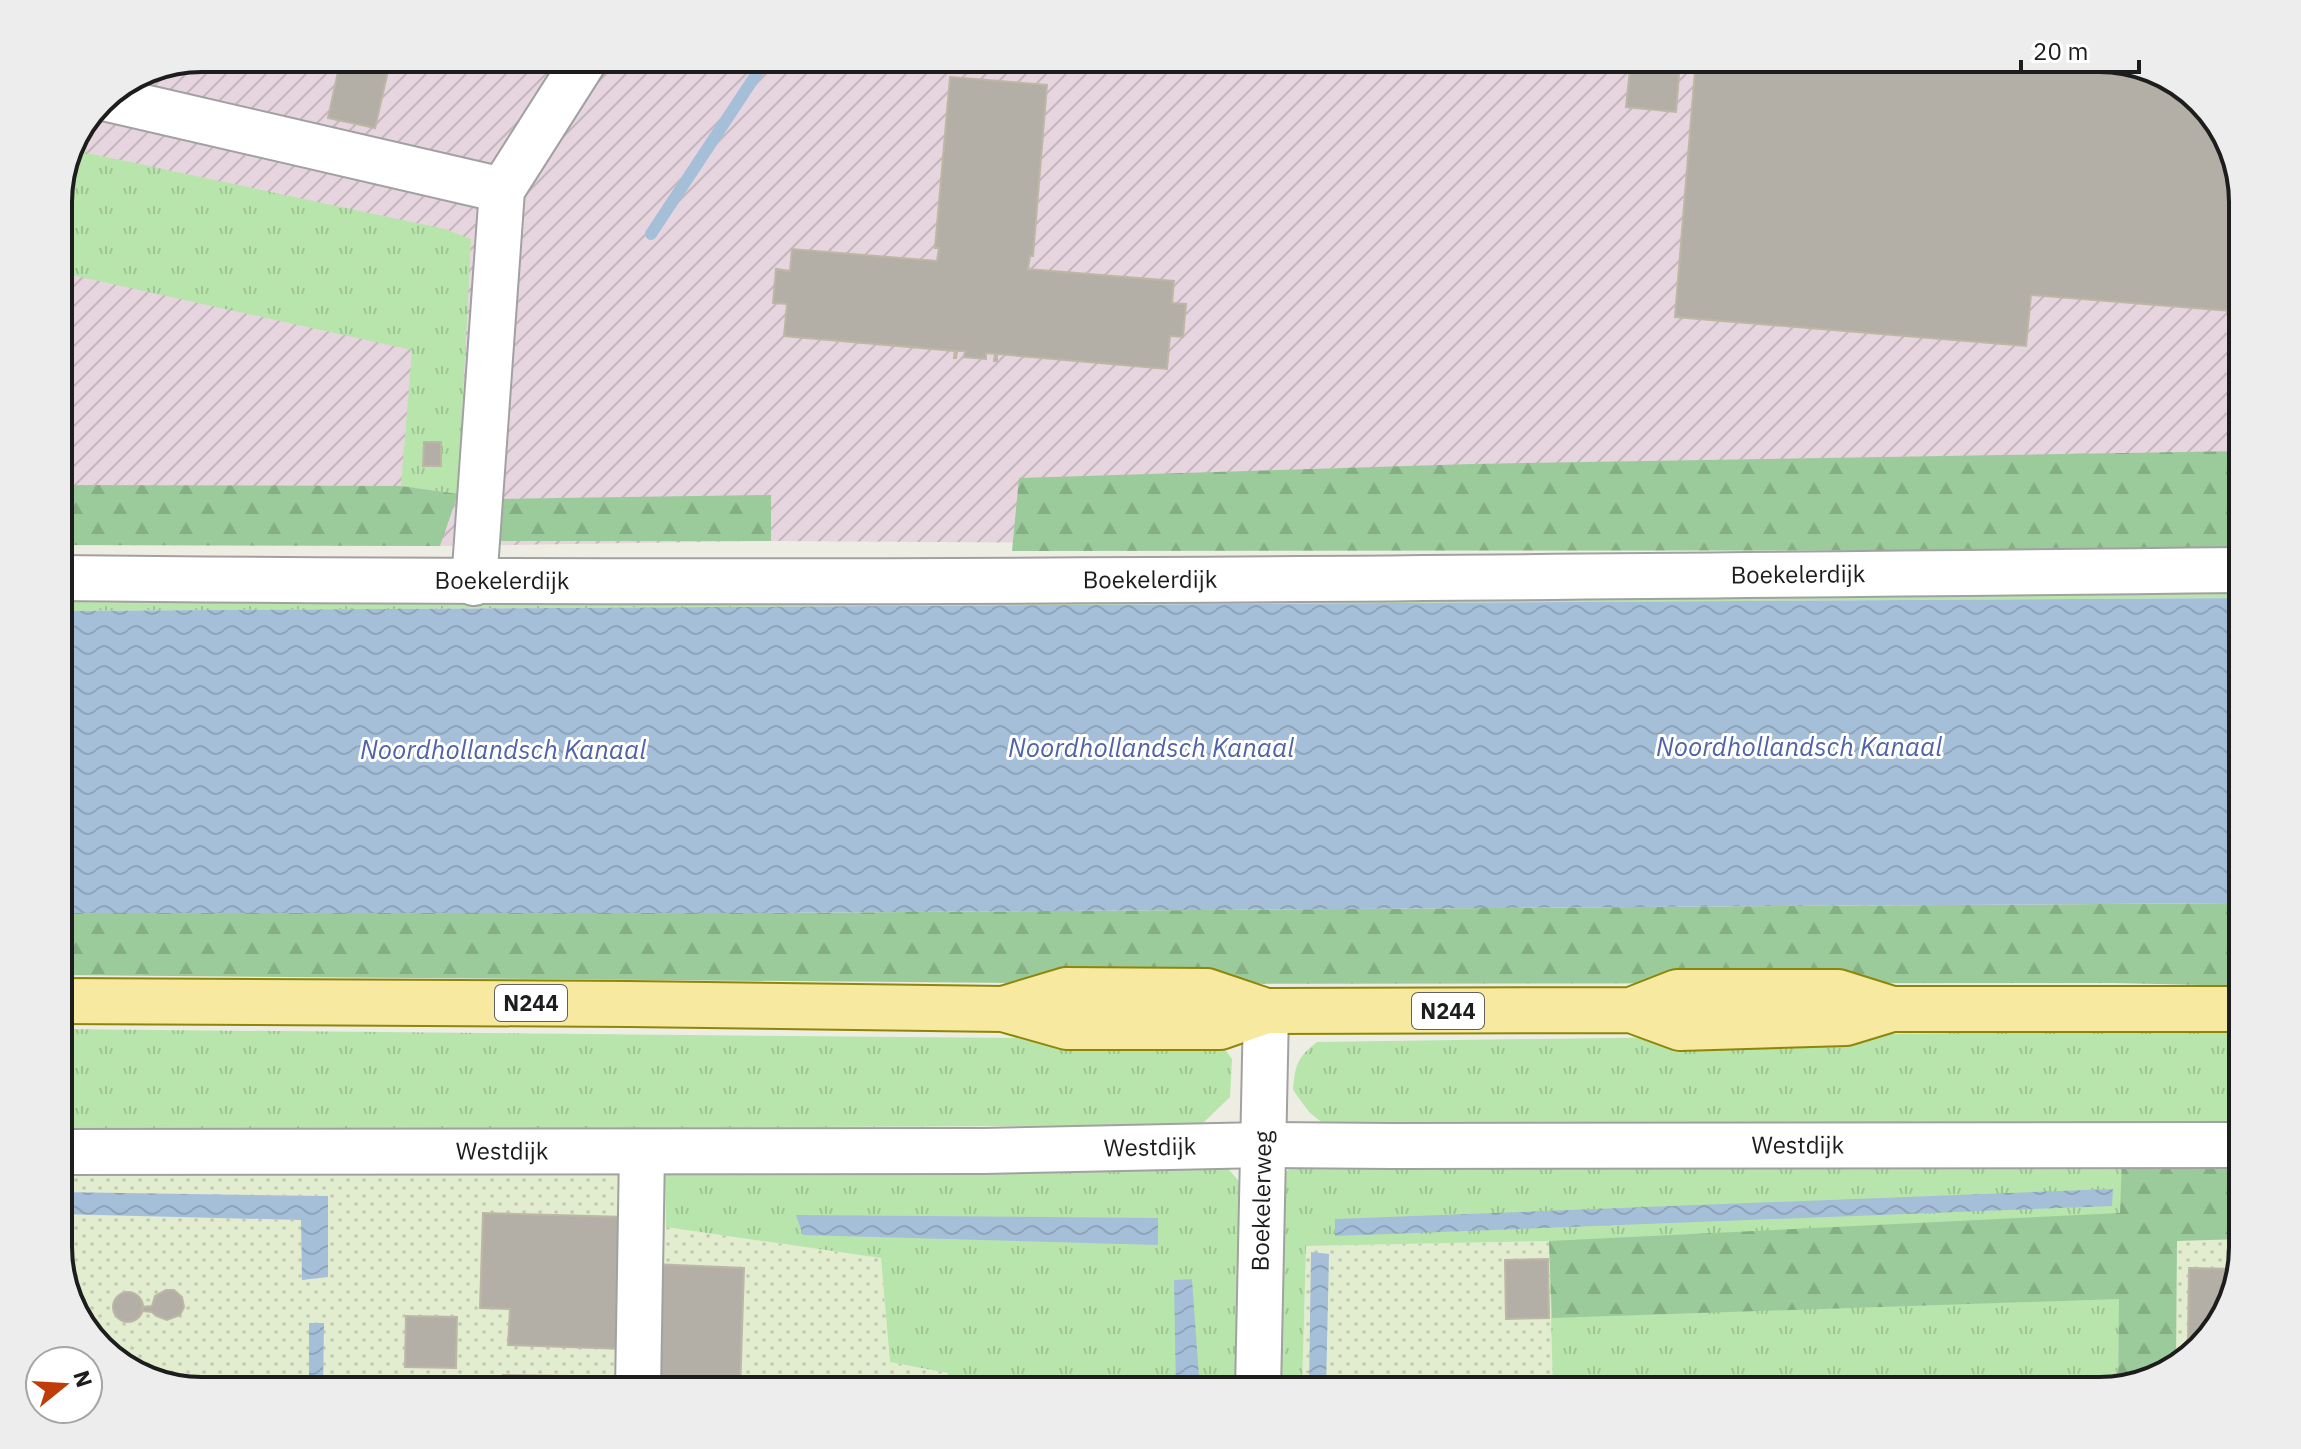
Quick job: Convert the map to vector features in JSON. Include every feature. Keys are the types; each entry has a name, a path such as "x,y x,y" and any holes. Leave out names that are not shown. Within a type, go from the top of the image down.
{"main road":[{"name":"N244","path":"72,1001 1003,1009 1066,990 1207,991 1266,1011 1631,1010 1677,992 1838,992 1892,1009 2229,1009"}],"street":[{"path":"474,583 502,190 577,72"},
{"path":"119,102 502,190"},
{"name":"Boekelerdijk","path":"72,578 474,583 1293,580 2229,570"},
{"name":"Boekelerweg","path":"1258,1377 1266,1011"},
{"name":"Westdijk","path":"72,1152 984,1151 1264,1145 2229,1145"},
{"path":"638,1377 642,1152"}],"shaded area":[{"path":"202,72 2098,72 2132,76 2164,89 2178,99 2212,137 2226,177 2229,194 2229,550 771,541 440,546 72,545 72,194 76,169 85,145 116,104 137,89 161,79"}],"green space":[{"path":"82,152 445,229 471,239 458,494 401,486 412,350 72,275 72,194"},
{"path":"2229,451 2229,550 1012,551 1019,478 1472,464"},
{"path":"72,485 401,486 458,494 440,546 72,545"},
{"path":"771,495 771,541 501,541 494,499"},
{"path":"2229,560 2229,598 72,611 72,578"},
{"path":"2229,903 2229,986 2115,983 1137,984 72,975 72,913 752,913"},
{"path":"72,1029 1218,1040 1232,1059 1230,1097 1201,1125 72,1131"},
{"path":"2229,1031 2229,1125 1330,1129 1309,1112 1293,1090 1298,1063 1317,1042"},
{"path":"2122,1155 2118,1376 1553,1377 1549,1241 1306,1246 1302,1377 1273,1377 1283,1176 1294,1163"},
{"path":"2122,1157 2229,1161 2229,1239 2177,1241 2176,1351 2148,1367 2118,1376 2119,1299 1552,1318 1549,1241 2120,1213"},
{"path":"1224,1164 1245,1188 1244,1377 948,1377 948,1373 890,1362 881,1258 666,1227 665,1166"},
{"path":"665,1166 667,1227 881,1258 890,1362 948,1373 948,1377 323,1377 323,1323 309,1324 309,1377 202,1377 169,1373 137,1360 123,1350 89,1312 79,1288 72,1255 72,1214 302,1220 302,1279 328,1196 72,1192 72,1173"},
{"path":"2229,1239 2229,1246 2225,1280 2212,1312 2191,1339 2176,1351 2177,1241"},
{"path":"1549,1241 1553,1377 1302,1377 1306,1246"}],"water":[{"name":"Noordhollandsch Kanaal","path":"2229,598 2229,903 752,913 72,913 72,611"},
{"path":"2113,1189 2112,1206 1335,1236 1335,1219"},
{"path":"72,1192 328,1196 328,1277 302,1280 301,1220 72,1214"},
{"path":"796,1215 1158,1218 1158,1245 803,1235"},
{"path":"1311,1252 1329,1254 1326,1377 1309,1377"},
{"path":"1192,1279 1199,1377 1176,1377 1174,1280"},
{"path":"309,1323 324,1323 323,1377 309,1377"}],"building":[{"path":"338,72 388,72 375,128 328,118"},
{"path":"1630,72 1679,72 1676,112 1626,107"},
{"path":"1695,72 2116,73 2148,82 2178,99 2212,137 2222,161 2229,194 2229,311 2031,295 2026,346 1675,317"},
{"path":"950,77 1047,85 1033,256 1030,256 1028,269 1174,281 1172,303 1186,304 1183,337 1170,336 1167,369 997,354 997,361 994,361 995,354 986,353 986,359 964,357 965,351 957,351 954,358 955,351 784,336 787,304 773,303 776,269 790,271 792,249 937,261 939,248 935,248"},
{"path":"424,442 441,442 441,466 423,466"},
{"path":"483,1213 627,1217 625,1349 508,1345 510,1309 480,1308"},
{"path":"1548,1259 1549,1318 1506,1319 1505,1260"},
{"path":"653,1264 744,1268 740,1377 649,1377"},
{"path":"2189,1268 2227,1269 2212,1312 2188,1339"},
{"path":"166,1290 174,1290 182,1297 184,1307 180,1315 167,1320 143,1311 142,1307 152,1306 155,1296"},
{"path":"128,1292 138,1297 143,1307 138,1317 128,1322 118,1317 113,1307 118,1297"},
{"path":"406,1316 457,1317 456,1368 405,1367"},
{"path":"503,1375 568,1376 568,1377"}],"waterway":[{"path":"651,234 758,72"}]}
